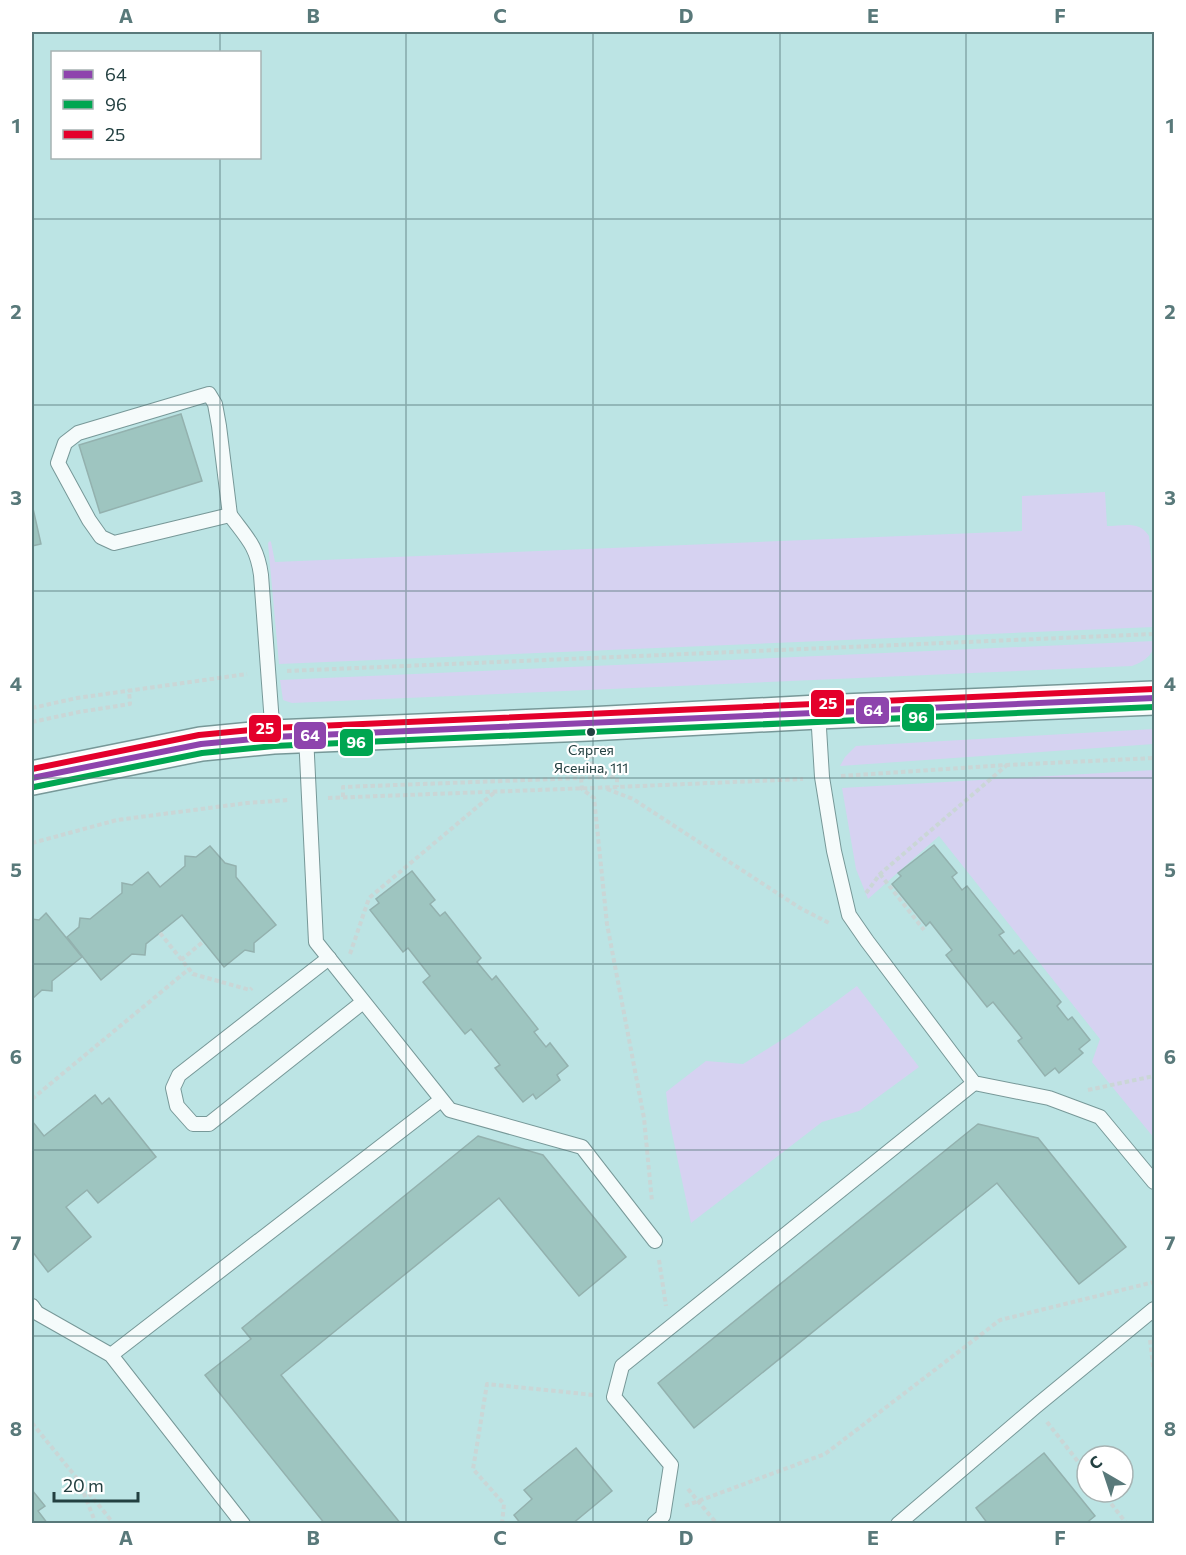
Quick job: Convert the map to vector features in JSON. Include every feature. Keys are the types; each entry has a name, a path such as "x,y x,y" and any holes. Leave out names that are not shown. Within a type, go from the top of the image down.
{"main road":[{"path":"32,778 201,744 273,737 1155,698"}],"lane":[{"path":"230,515 114,543 101,537 89,520 58,463 65,443 78,433 209,394 215,404 219,426 230,515 252,544 258,558 273,737"},
{"path":"818,712 822,777 834,851 849,915 867,941 974,1083 1049,1098 1100,1117 1155,1182"},
{"path":"306,735 316,942 450,1110 582,1147 656,1241"},
{"path":"329,958 179,1075 172,1088 177,1106 193,1124 209,1124 363,1002"},
{"path":"658,1520 671,1465 614,1397 622,1366 974,1083"},
{"path":"111,1355 441,1100"},
{"path":"32,1306 37,1313 111,1355 243,1524"},
{"path":"898,1524 1151,1312"}],"path":[{"path":"32,708 129,690 269,672 1155,634"},
{"path":"32,722 130,704 129,690"},
{"path":"32,843 117,820 247,803 309,798 582,789 1155,758"},
{"path":"849,915 880,874 1007,765"},
{"path":"343,797 343,787 581,778 617,777 618,787"},
{"path":"581,778 582,789 594,798 607,924 644,1118 656,1241 669,1328"},
{"path":"603,788 633,799 800,908 867,941"},
{"path":"343,976 369,898 496,792"},
{"path":"880,874 924,930"},
{"path":"160,933 193,974 250,990 260,983"},
{"path":"181,960 204,941"},
{"path":"32,1099 189,969"},
{"path":"1049,1098 1155,1076"},
{"path":"658,1520 697,1501 825,1454 1000,1320 1155,1282"},
{"path":"1151,1312 1155,1374"},
{"path":"502,1524 504,1504 473,1469 487,1384 614,1397"},
{"path":"1035,1407 1075,1458"},
{"path":"32,1423 114,1524"},
{"path":"671,1465 717,1524"},
{"path":"80,1482 96,1524"},
{"path":"1111,1504 1127,1524"}],"shaded area":[{"path":"1105,492 1107,526 1136,526 1149,536 1154,585 1154,627 279,664 268,543 270,541 275,562 1022,531 1022,496"},
{"path":"1154,641 1151,654 1132,666 292,703 283,700 280,680"},
{"path":"1154,729 1154,744 840,766 856,746"},
{"path":"1154,770 1154,1138 1092,1062 1100,1039 939,836 868,899 856,869 842,788"},
{"path":"857,986 919,1067 859,1111 822,1122 691,1223 669,1119 666,1092 706,1061 743,1064 796,1031"}],"building":[{"path":"181,414 202,481 100,513 79,445"},
{"path":"32,504 41,544 32,546"},
{"path":"934,845 957,873 952,877 962,890 967,886 1004,932 999,935 1014,954 1019,950 1061,1002 1057,1006 1068,1020 1072,1017 1090,1040 1079,1049 1083,1053 1059,1073 1055,1068 1045,1076 1018,1041 1022,1038 993,1002 987,1007 946,955 952,950 930,922 926,926 892,884 901,876 898,873"},
{"path":"210,846 225,863 236,866 236,877 276,925 254,943 254,952 245,950 224,967 182,915 146,944 145,955 132,954 101,980 67,937 79,927 80,918 90,919 122,893 122,883 132,885 148,872 160,887 185,866 185,856 196,857"},
{"path":"412,871 435,900 430,904 440,916 445,912 481,958 477,962 492,980 496,976 538,1029 534,1032 546,1047 550,1043 568,1066 557,1075 560,1080 536,1099 533,1094 523,1102 495,1068 500,1065 471,1029 465,1034 423,982 430,976 408,948 403,952 370,910 379,903 376,899"},
{"path":"46,913 82,957 52,981 52,991 42,990 32,999 32,919 39,920"},
{"path":"95,1095 102,1104 109,1098 156,1157 98,1203 87,1190 66,1207 91,1237 48,1272 32,1251 32,1121 44,1136"},
{"path":"978,1124 1038,1138 1126,1247 1079,1284 997,1183 694,1428 658,1383"},
{"path":"478,1136 543,1155 626,1257 579,1296 499,1198 281,1375 401,1524 325,1524 205,1375 251,1339 242,1328"},
{"path":"576,1448 612,1491 572,1524 521,1524 514,1515 532,1499 524,1490"},
{"path":"1044,1453 1075,1491 1075,1504 1085,1504 1095,1516 1085,1524 988,1524 976,1508"},
{"path":"32,1490 45,1506 38,1511 48,1524 32,1524"}],"transit line":[{"name":"25","path":"32,769 199,735 272,728 1154,689"},
{"name":"64","path":"32,778 201,744 273,737 1154,698"},
{"name":"96","path":"34,787 202,753 274,746 1154,707"}],"place":[{"name":"Сяргея Ясеніна, 111","path":"591,732"}]}
